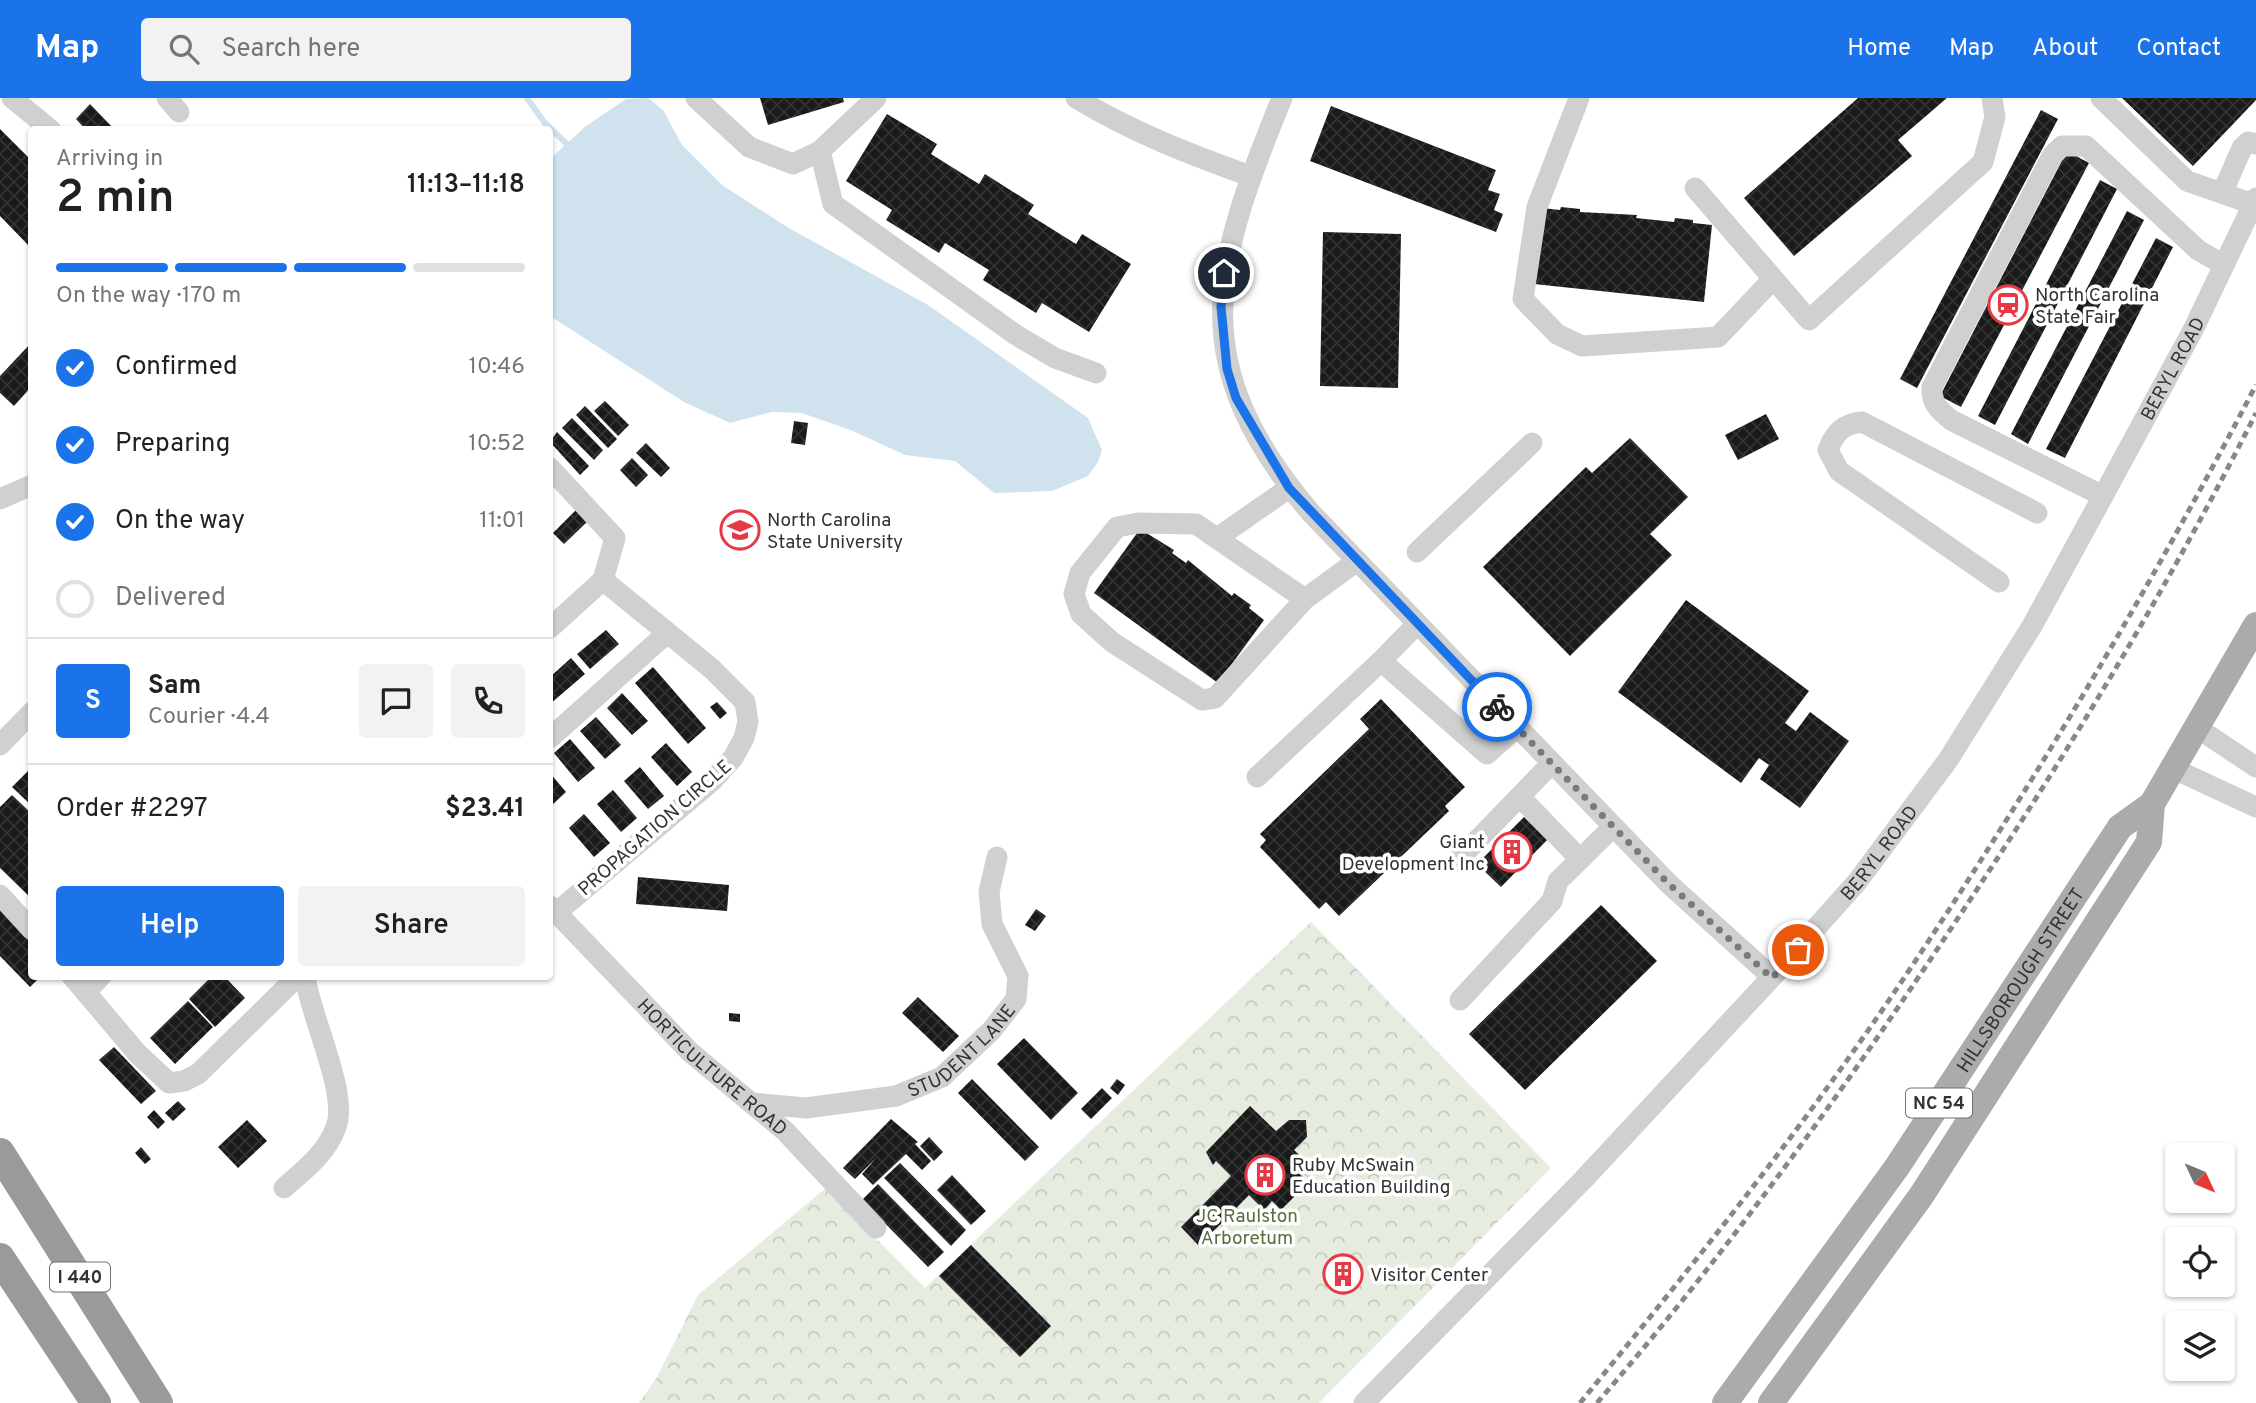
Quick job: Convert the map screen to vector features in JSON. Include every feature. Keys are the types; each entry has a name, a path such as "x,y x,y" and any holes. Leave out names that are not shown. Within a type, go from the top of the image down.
{"highway":[{"name":"I 440","path":"0,1153 158,1403"},
{"name":"I 440","path":"0,1258 96,1403"},
{"path":"46,1326 75,1403"}],"main road":[{"name":"HILLSBOROUGH STREET","path":"1771,1403 1921,1196 2149,842 2152,804 2256,625"},
{"name":"HILLSBOROUGH STREET","path":"1725,1403 1897,1167 2120,827 2152,804"}],"street":[{"path":"12,98 46,126"},
{"path":"696,98 749,147 793,164 820,151 876,98"},
{"path":"1076,98 1116,122 1163,145 1250,176"},
{"path":"1282,98 1250,176 1224,273 1223,337 1227,369 1236,398 1289,488 1669,884 1772,978"},
{"path":"1579,98 1536,207 1523,299 1557,334 1582,346 1718,337 1773,279"},
{"path":"1695,188 1809,320 1983,162 1995,117 1992,98"},
{"path":"2101,98 2187,181 2255,201"},
{"path":"2223,191 2242,148 2248,142 2256,144"},
{"path":"2103,496 1951,419 1937,408 1932,397 1932,387 2052,156 2062,146 2086,146 2197,250 2224,265"},
{"path":"820,151 833,204 1016,335 1055,358 1096,373"},
{"name":"BERYL ROAD","path":"1364,1403 1583,1180 1772,978 1857,882 1948,760 2032,626 2194,328 2255,201"},
{"path":"1999,582 1839,471 1829,450 1834,434 1850,423 1862,422 2037,513"},
{"path":"1417,552 1532,443"},
{"path":"553,471 615,538 603,580 553,625"},
{"path":"0,499 28,487"},
{"path":"1217,538 1289,488"},
{"path":"1305,599 1196,524 1138,523 1117,527 1080,573 1074,594 1081,614 1112,642 1202,700 1214,698 1305,599 1357,561"},
{"name":"PROPAGATION CIRCLE","path":"553,909 712,781 733,758 744,738 748,722 745,702 712,669 603,580"},
{"path":"1256,777 1418,624"},
{"path":"553,735 666,634"},
{"path":"1381,661 1487,754 1517,727"},
{"path":"0,745 28,716"},
{"path":"2196,727 2256,768"},
{"path":"1457,861 1552,763"},
{"path":"2172,768 2256,807"},
{"path":"1520,797 1580,859"},
{"path":"1461,999 1552,901 1558,881 1613,827"},
{"name":"STUDENT LANE","path":"752,1103 806,1108 896,1096 942,1077 992,1030 1016,999 1018,976 992,924 989,892 997,858"},
{"path":"0,895 28,926"},
{"name":"HORTICULTURE ROAD","path":"553,909 690,1052 752,1103 816,1162 876,1228"},
{"path":"79,984 137,1053 169,1083 184,1081 198,1074 294,980"},
{"path":"284,1188 317,1158 337,1126 336,1093 308,998 306,980"}],"green space":[{"name":"JC Raulston Arboretum","path":"1311,922 1551,1168 1319,1403 639,1403 657,1377 698,1295 826,1188 925,1288"}],"water":[{"path":"648,98 663,110 682,145 722,185 787,227 928,305 1088,418 1102,450 1098,462 1088,476 1052,491 994,493 955,461 905,455 853,431 802,413 772,412 730,423 684,402 553,318 553,156 586,126 626,99"}],"building":[{"path":"760,98 843,98 844,102 768,125"},
{"path":"1858,98 1947,98 1898,140 1912,156 1794,256 1744,198"},
{"path":"2122,98 2256,98 2256,100 2193,166"},
{"path":"90,104 111,126 82,126 76,119"},
{"path":"1331,106 1496,170 1488,190 1500,194 1494,210 1503,214 1496,232 1310,161"},
{"path":"2041,110 2058,119 1917,388 1900,379"},
{"path":"887,114 937,144 931,154 979,184 985,174 1034,205 1028,214 1076,244 1082,234 1131,264 1089,332 1042,303 1036,313 983,280 989,270 945,243 939,253 886,220 892,210 846,181"},
{"path":"0,129 28,157 28,245 0,216"},
{"path":"2067,151 2089,163 1961,407 1940,396"},
{"path":"2100,180 2117,189 1995,425 1978,416"},
{"path":"1561,207 1580,209 1580,212 1637,215 1636,218 1674,222 1675,218 1693,220 1693,223 1712,225 1704,302 1534,284 1542,208 1560,210"},
{"path":"2127,211 2144,220 2028,444 2011,434"},
{"path":"1323,232 1401,234 1398,388 1320,386"},
{"path":"2156,238 2173,247 2065,458 2046,449"},
{"path":"28,346 28,390 14,406 0,393 0,376"},
{"path":"605,401 629,425 618,436 594,411"},
{"path":"585,406 617,439 608,448 576,415"},
{"path":"1766,414 1779,439 1738,460 1725,435"},
{"path":"572,418 603,450 594,460 562,428"},
{"path":"794,421 808,423 805,445 791,443"},
{"path":"557,432 589,466 580,475 553,445 553,438"},
{"path":"1630,438 1688,497 1650,534 1672,555 1570,656 1483,567 1586,467 1592,473"},
{"path":"646,443 670,468 661,477 636,453"},
{"path":"632,458 648,475 636,487 620,470"},
{"path":"577,509 588,521 564,544 553,533"},
{"path":"1140,529 1174,550 1172,553 1186,563 1188,560 1232,596 1234,593 1251,605 1249,608 1264,620 1218,683 1094,593"},
{"path":"1686,600 1809,691 1785,723 1796,731 1810,712 1849,741 1800,808 1760,779 1769,765 1759,758 1741,783 1618,692"},
{"path":"606,630 619,644 590,669 577,654"},
{"path":"571,658 585,674 553,701 553,674"},
{"path":"653,667 706,728 688,744 635,683"},
{"path":"622,693 648,721 632,735 607,708"},
{"path":"1381,699 1465,787 1445,806 1449,811 1339,916 1326,902 1319,909 1260,847 1266,840 1260,834 1369,729 1360,719"},
{"path":"717,702 727,713 720,719 710,707"},
{"path":"596,717 621,745 605,759 580,731"},
{"path":"570,739 595,768 578,782 554,753"},
{"path":"666,743 692,772 677,786 651,757"},
{"path":"640,767 664,796 648,809 624,781"},
{"path":"28,771 28,802 12,787"},
{"path":"553,777 566,792 553,804"},
{"path":"613,790 637,818 621,832 597,804"},
{"path":"12,795 28,810 28,895 0,868 0,807"},
{"path":"584,814 610,843 594,857 569,828"},
{"name":"Giant Development Inc","path":"1524,817 1547,840 1501,887 1477,864"},
{"path":"638,877 729,885 727,911 636,904"},
{"path":"1601,905 1657,961 1525,1090 1469,1034"},
{"path":"0,908 28,936 28,980 37,980 30,987 0,956"},
{"path":"1036,909 1046,916 1035,931 1025,925"},
{"path":"208,980 228,980 245,998 215,1027 189,999"},
{"path":"918,997 959,1036 943,1052 902,1013"},
{"path":"188,1001 213,1027 175,1064 150,1038"},
{"path":"729,1013 740,1014 740,1022 729,1021"},
{"path":"1024,1038 1078,1093 1051,1120 997,1064"},
{"path":"114,1047 156,1091 141,1104 99,1060"},
{"path":"972,1079 1039,1147 1025,1161 958,1093"},
{"path":"1117,1079 1125,1085 1118,1095 1110,1088"},
{"path":"1102,1088 1112,1098 1091,1119 1081,1109"},
{"path":"178,1101 186,1109 173,1121 165,1113"},
{"name":"Ruby McSwain Education Building","path":"1250,1106 1276,1131 1289,1120 1306,1120 1307,1137 1294,1150 1309,1164 1300,1174 1308,1183 1281,1210 1272,1201 1264,1210 1249,1195 1199,1246 1181,1227 1231,1176 1216,1161 1213,1165 1206,1152"},
{"path":"154,1110 165,1122 158,1129 147,1117"},
{"path":"891,1119 918,1142 915,1144 931,1161 922,1170 906,1154 873,1185 862,1174 876,1158 855,1179 843,1168"},
{"path":"247,1120 267,1141 238,1168 218,1147"},
{"path":"929,1137 943,1152 934,1161 920,1146"},
{"path":"141,1147 151,1159 145,1164 135,1153"},
{"path":"900,1163 966,1230 951,1246 884,1178"},
{"path":"952,1175 986,1211 971,1225 937,1190"},
{"path":"878,1184 944,1252 928,1267 862,1200"},
{"path":"971,1245 1051,1326 1020,1357 939,1276"},
{"name":"Visitor Center","path":"1346,1254 1362,1270 1341,1293 1324,1278"}],"waterway":[{"path":"527,98 548,126"},
{"path":"553,131 572,149"}],"railway":[{"path":"1580,1403 1749,1192 1831,1083 1908,972 2001,829 2090,683 2175,535 2256,385"},
{"path":"1597,1403 1691,1290 1780,1174 1948,933 2110,678 2186,546 2256,413"}],"way so far":[{"path":"1497,707 1669,884 1772,978 1798,950"}],"place":[{"name":"North Carolina State Fair","path":"2008,305"},
{"name":"North Carolina State University","path":"740,530"},
{"name":"Giant Development Inc","path":"1512,852"},
{"name":"Ruby McSwain Education Building","path":"1265,1175"},
{"name":"Visitor Center","path":"1343,1274"}],"route":[{"path":"1224,273 1221,307 1227,369 1236,398 1289,488 1497,707"}]}
